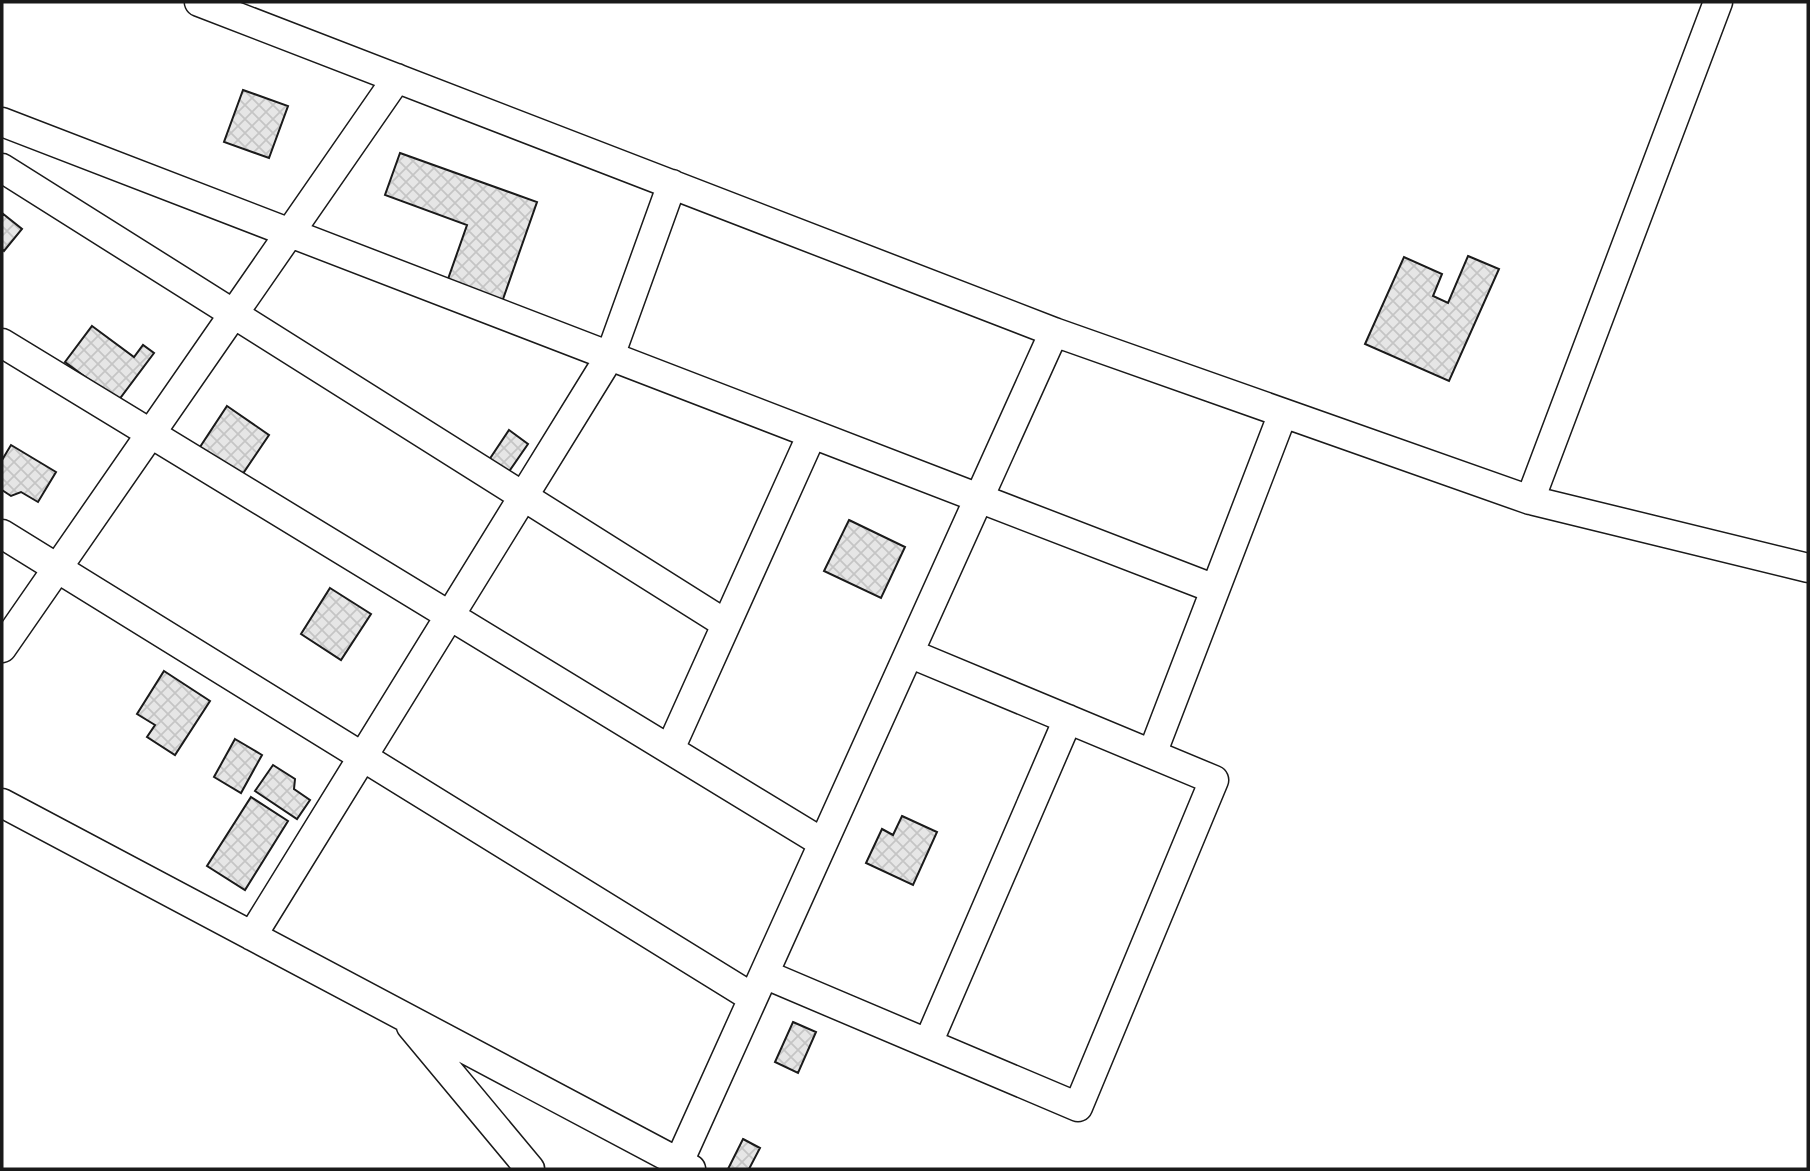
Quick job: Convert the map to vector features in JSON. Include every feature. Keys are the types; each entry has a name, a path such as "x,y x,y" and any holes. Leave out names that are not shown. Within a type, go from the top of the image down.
{"street":[{"path":"200,2 1054,332 1530,500 1808,568"},
{"path":"1530,500 1718,2"},
{"path":"2,649 397,78"},
{"path":"2,122 1215,589"},
{"path":"2,168 726,624"},
{"path":"252,936 610,356 672,184"},
{"path":"2,803 685,1166 758,986 1054,332"},
{"path":"2,343 823,843"},
{"path":"1153,754 1283,413"},
{"path":"670,749 812,434"},
{"path":"2,534 362,757 758,986 928,1043 1078,1107 1214,780 909,653"},
{"path":"928,1043 1068,719"},
{"path":"403,1016 530,1169"}],"building":[{"path":"243,90 288,106 269,158 224,142"},
{"path":"400,153 537,202 502,302 447,282 467,225 385,195"},
{"path":"2,213 22,229 4,251 2,249"},
{"path":"1468,256 1499,269 1449,381 1365,344 1404,257 1442,274 1433,296 1448,303"},
{"path":"92,326 134,357 143,345 154,353 118,401 65,362"},
{"path":"227,406 269,435 242,475 200,447"},
{"path":"509,430 528,444 506,476 487,463"},
{"path":"11,445 56,472 38,502 21,492 11,496 2,490 2,460"},
{"path":"849,520 905,547 881,598 824,571"},
{"path":"330,588 371,614 341,660 301,634"},
{"path":"164,671 210,701 175,755 147,737 155,725 137,714"},
{"path":"235,739 262,755 241,793 214,777"},
{"path":"273,765 295,779 294,789 310,800 297,819 255,791"},
{"path":"251,797 288,821 245,890 207,866"},
{"path":"902,816 937,832 913,885 866,863 882,829 893,835"},
{"path":"793,1022 816,1032 798,1073 775,1062"},
{"path":"743,1139 760,1148 749,1169 728,1169"}]}
